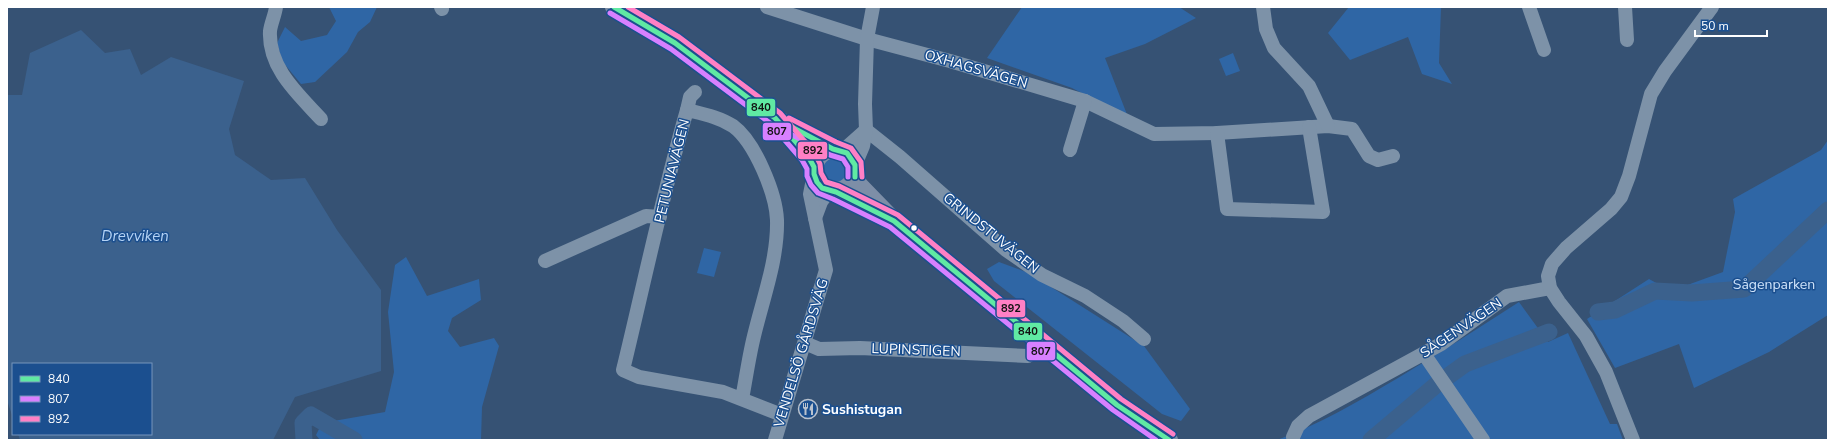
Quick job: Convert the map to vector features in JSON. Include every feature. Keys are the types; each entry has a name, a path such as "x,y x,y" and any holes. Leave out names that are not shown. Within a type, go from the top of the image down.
{"main road":[{"path":"614,7 675,43 775,118 847,153 853,158 859,185 894,221 1117,405 1169,440"},
{"path":"775,118 808,156 817,182 822,188 833,191 894,221"},
{"path":"814,171 816,160 821,154 837,149"},
{"path":"833,191 844,190 850,185 855,171"}],"street":[{"path":"276,7 270,30 273,54 285,79 321,119"},
{"name":"OXHAGSVÄGEN","path":"767,7 866,40 950,61 1085,101 1154,134 1217,133 1328,126 1352,129 1369,156 1378,160 1393,156"},
{"path":"855,171 863,146 866,130 866,40 873,7"},
{"path":"1263,7 1266,30 1274,48 1309,86 1328,126"},
{"path":"1529,7 1544,50"},
{"path":"1625,7 1627,40"},
{"path":"1633,440 1606,372 1586,336 1550,288 1548,276 1552,264 1566,248 1611,209 1621,198 1629,176 1651,94 1665,71 1712,7"},
{"path":"687,110 690,98 695,92"},
{"path":"1070,150 1085,101"},
{"name":"PETUNIAVÄGEN","path":"742,399 753,338 773,262 777,219 767,180 758,158 749,144 734,127 720,119 687,110 670,171 623,370 639,378 723,392 782,415"},
{"path":"1217,133 1227,209 1323,212 1309,127"},
{"path":"837,149 848,146 866,130"},
{"name":"GRINDSTUVÄGEN","path":"866,130 888,147 1006,250 1042,275 1085,296 1123,321 1144,339"},
{"name":"VENDELSÖ GÅRDSVÄG","path":"775,440 826,270 810,194 814,171"},
{"path":"814,218 821,202 833,191"},
{"path":"545,261 646,216 660,217"},
{"name":"SÅGENVÄGEN","path":"1293,437 1298,426 1309,416 1441,344 1507,296 1550,288"},
{"name":"LUPINSTIGEN","path":"805,343 819,349 860,348 1028,356"},
{"path":"1424,354 1483,440"}],"green space":[{"path":"329,7 377,7 370,22 358,32 347,52 315,82 301,84 282,61 277,43 285,27 301,41 327,35 336,21"},
{"path":"1022,7 1179,7 1196,18 1145,44 1105,58 1128,117 1072,88 987,58"},
{"path":"1349,7 1441,7 1439,63 1452,84 1422,74 1408,37 1350,60 1328,33"},
{"path":"1233,53 1240,71 1226,76 1219,59"},
{"name":"Sågenparken","path":"1828,140 1828,315 1769,352 1694,388 1679,344 1615,368 1587,319 1649,279 1671,291 1723,272 1735,212 1733,199 1821,150"},
{"path":"833,156 843,160 847,170 843,180 833,184 823,180 819,170 823,160"},
{"path":"704,248 721,252 714,277 697,273"},
{"path":"406,257 427,296 479,279 481,300 452,318 448,331 460,347 494,338 499,346 482,407 481,440 320,440 316,435 322,423 385,412 394,372 388,312 395,265"},
{"path":"999,262 1029,273 1144,346 1190,409 1181,421 1162,414 994,281 987,269"},
{"path":"1519,302 1548,342 1568,333 1610,424 1617,424 1623,440 1277,440 1339,412 1369,395"}],"water":[{"name":"Drevviken","path":"81,30 105,53 130,49 141,75 171,57 244,81 229,129 235,155 271,180 305,178 337,230 381,290 381,371 295,397 273,440 20,440 18,435 152,435 152,363 12,363 12,415 7,400 7,95 22,95 30,53"}],"waterway":[{"path":"1598,312 1615,310 1655,291 1692,293 1744,289 1828,210"},
{"path":"1447,377 1465,364 1549,332"},
{"path":"1371,440 1436,385"},
{"path":"304,440 303,423 311,415 354,440"}],"transit line":[{"name":"840","path":"614,7 675,43 775,118 808,156 814,167 814,174 817,182 822,188 836,192 894,221 1117,405 1169,440"},
{"name":"892","path":"628,7 679,37 780,113 814,152 820,164 821,173 826,182 839,186 898,215 1121,399 1173,434"},
{"name":"807","path":"610,13 671,49 770,123 802,160 807,169 807,176 811,185 818,193 890,227 1113,410 1156,440"},
{"name":"892","path":"789,118 851,148 861,162 862,177"},
{"name":"840","path":"786,124 833,149 847,153 855,165 855,177"},
{"name":"807","path":"783,130 830,155 843,159 848,167 848,177"}],"place":[{"name":"Sushistugan","path":"808,409"}]}
